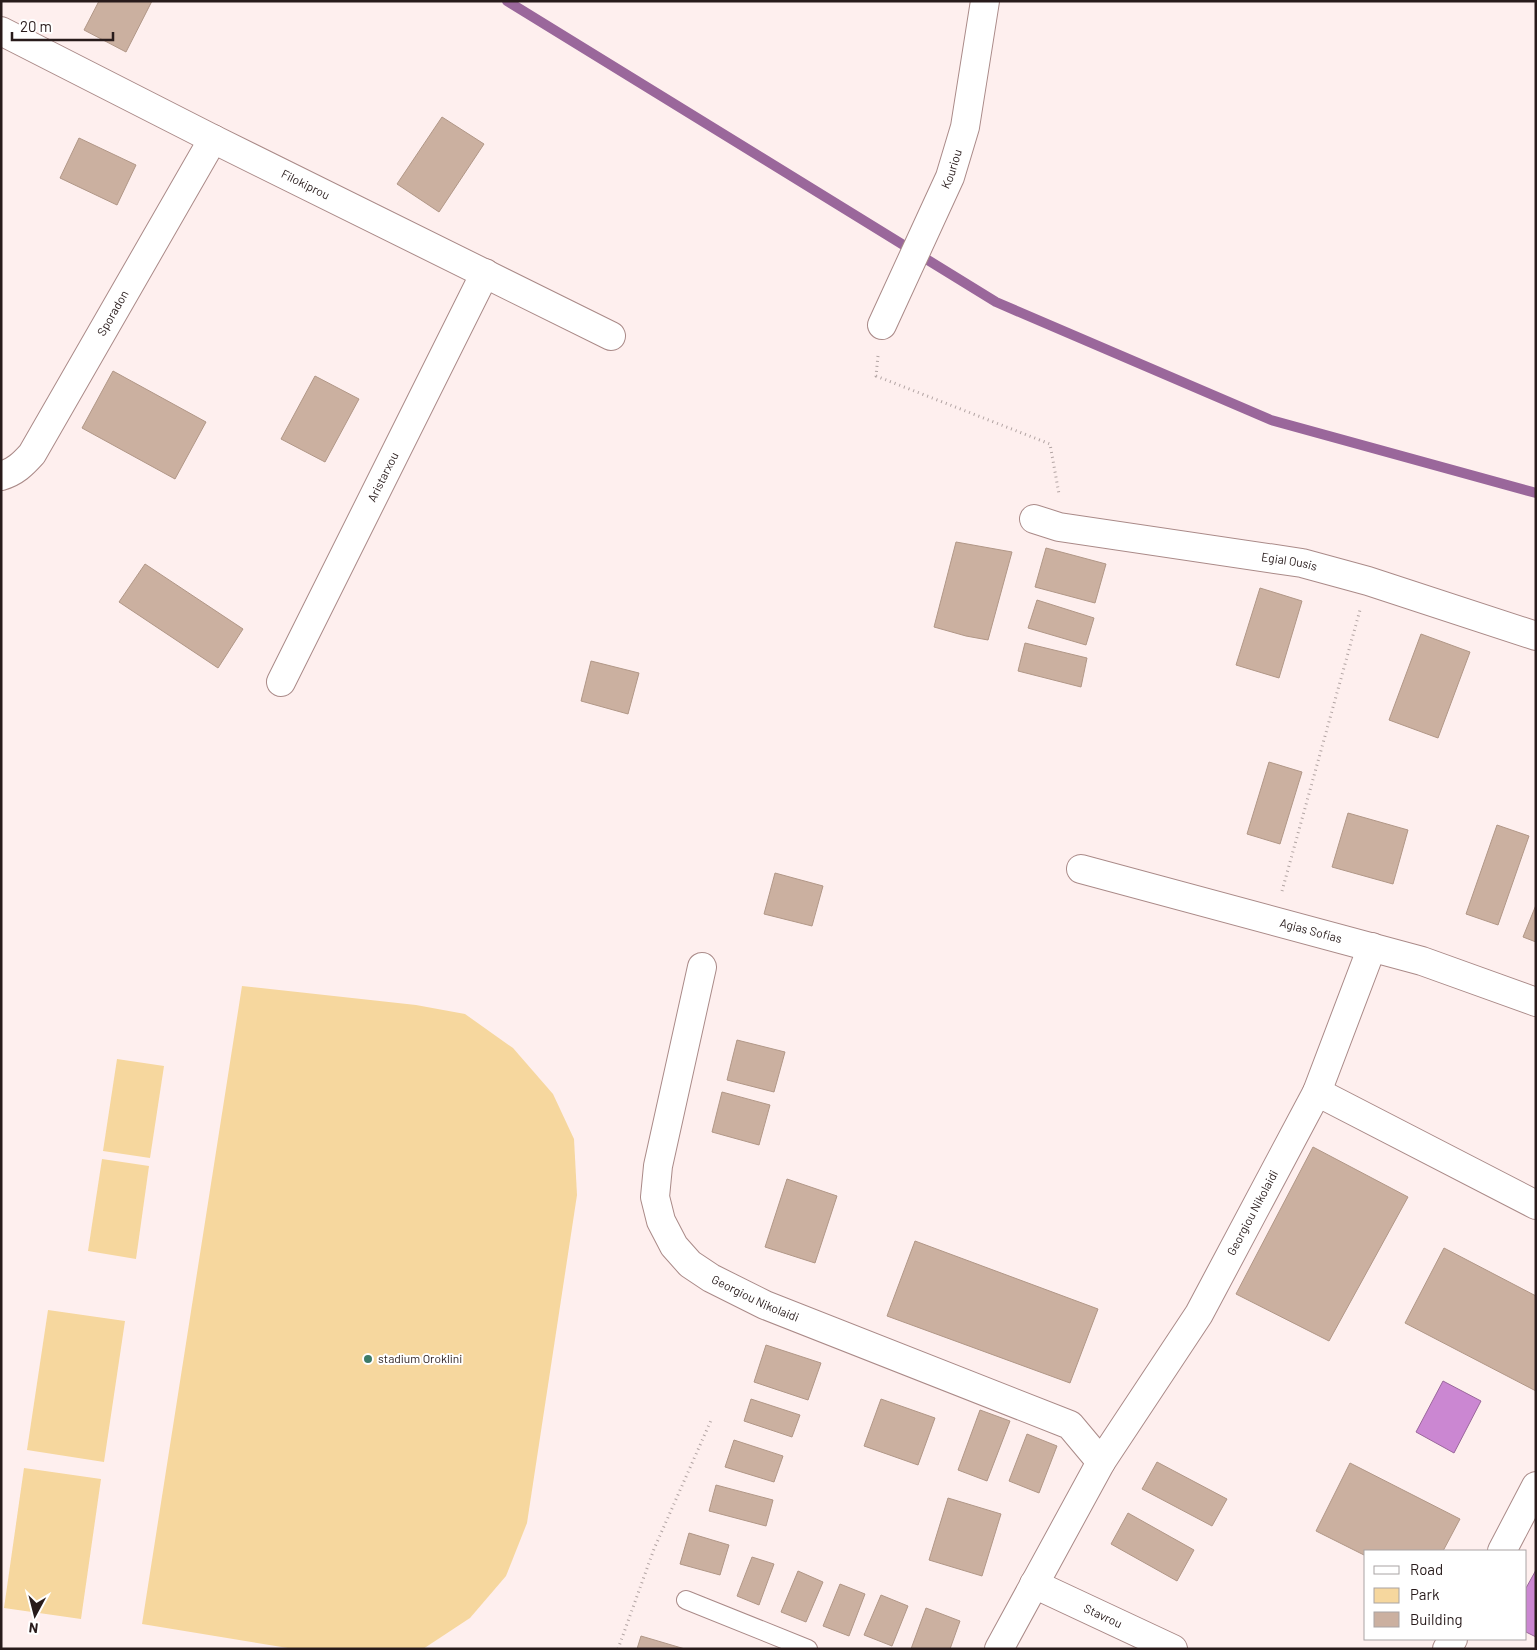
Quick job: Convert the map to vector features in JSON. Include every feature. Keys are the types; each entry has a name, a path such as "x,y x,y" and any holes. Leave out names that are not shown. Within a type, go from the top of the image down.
{"street":[{"name":"Kouriou","path":"882,325 950,178 965,127 985,1"},
{"name":"Filokiprou","path":"1,31 213,139 611,336"},
{"name":"Sporadon","path":"1,476 22,466 32,454 213,139"},
{"name":"Aristarxou","path":"281,682 484,273"},
{"name":"Egial Ousis","path":"1034,519 1065,528 1302,563 1368,581 1536,636"},
{"name":"Agias Sofias","path":"1081,869 1422,961 1536,1002"},
{"name":"Georgiou Nikolaidi","path":"998,1649 1101,1462 1199,1314 1317,1092 1372,947"},
{"name":"Georgiou Nikolaidi","path":"702,967 658,1166 655,1197 661,1222 674,1246 690,1264 711,1278 765,1305 1070,1425 1101,1462"},
{"path":"1317,1092 1536,1205"},
{"path":"1503,1550 1536,1486"},
{"name":"Stavrou","path":"1034,1584 1173,1649"}],"lane":[{"path":"686,1600 808,1649"}],"path":[{"path":"882,325 876,376 1050,444 1065,528"},
{"path":"1274,922 1368,581"},
{"path":"618,1649 654,1549 712,1418"}],"green space":[{"name":"stadium Oroklini","path":"242,986 416,1005 465,1014 513,1048 553,1094 574,1139 577,1195 527,1523 506,1576 470,1618 423,1649 294,1649 142,1624"},
{"path":"117,1059 164,1066 150,1158 103,1151"},
{"path":"102,1159 149,1166 136,1259 88,1251"},
{"path":"48,1310 125,1321 104,1462 27,1450"},
{"path":"24,1468 101,1479 81,1619 4,1608"}],"shaded area":[{"path":"1443,1381 1481,1401 1454,1453 1416,1432"},
{"path":"1536,1570 1536,1637 1527,1632 1527,1586"}],"building":[{"path":"99,1 152,1 126,52 84,30"},
{"path":"442,117 484,144 439,212 397,184"},
{"path":"79,138 136,165 117,205 60,178"},
{"path":"113,371 206,422 175,479 82,428"},
{"path":"315,376 359,399 325,462 281,439"},
{"path":"956,542 1012,552 988,640 934,627"},
{"path":"1046,548 1106,564 1095,603 1035,587"},
{"path":"145,564 243,629 218,668 119,602"},
{"path":"1260,588 1302,601 1279,678 1236,665"},
{"path":"1037,600 1094,618 1086,645 1028,628"},
{"path":"1421,634 1470,652 1438,738 1389,720"},
{"path":"1025,643 1087,658 1081,687 1018,671"},
{"path":"591,661 639,673 628,714 581,701"},
{"path":"1269,762 1302,772 1280,844 1247,834"},
{"path":"1348,813 1408,830 1393,884 1332,867"},
{"path":"1497,825 1529,836 1498,925 1466,914"},
{"path":"775,873 823,886 812,926 764,914"},
{"path":"1536,905 1536,942 1523,937"},
{"path":"737,1040 785,1052 774,1092 727,1080"},
{"path":"722,1092 770,1105 759,1145 712,1132"},
{"path":"1313,1147 1408,1197 1329,1341 1236,1294"},
{"path":"787,1179 837,1196 815,1263 765,1247"},
{"path":"915,1241 1098,1309 1070,1383 887,1316"},
{"path":"1444,1248 1536,1296 1536,1391 1405,1323"},
{"path":"766,1345 821,1363 808,1400 754,1382"},
{"path":"751,1399 800,1415 792,1437 744,1421"},
{"path":"881,1399 935,1418 918,1465 864,1446"},
{"path":"980,1410 1010,1421 987,1481 958,1470"},
{"path":"1027,1434 1057,1446 1039,1493 1009,1481"},
{"path":"734,1440 783,1456 774,1482 725,1467"},
{"path":"1157,1462 1227,1499 1212,1526 1142,1489"},
{"path":"1350,1463 1460,1519 1444,1550 1364,1550 1364,1555 1316,1531"},
{"path":"716,1485 773,1500 766,1526 709,1511"},
{"path":"948,1498 1001,1514 982,1576 929,1560"},
{"path":"1128,1513 1194,1550 1177,1581 1111,1544"},
{"path":"689,1533 729,1545 720,1575 680,1564"},
{"path":"752,1557 774,1564 759,1605 737,1596"},
{"path":"798,1571 823,1582 806,1622 781,1612"},
{"path":"840,1584 865,1594 849,1636 823,1626"},
{"path":"881,1595 908,1606 892,1646 864,1635"},
{"path":"926,1608 960,1621 950,1649 911,1649"},
{"path":"641,1636 685,1649 637,1649"}],"waterway":[{"path":"507,1 996,302 1271,420 1536,493"}],"place":[{"name":"stadium Oroklini","path":"368,1359"}]}
